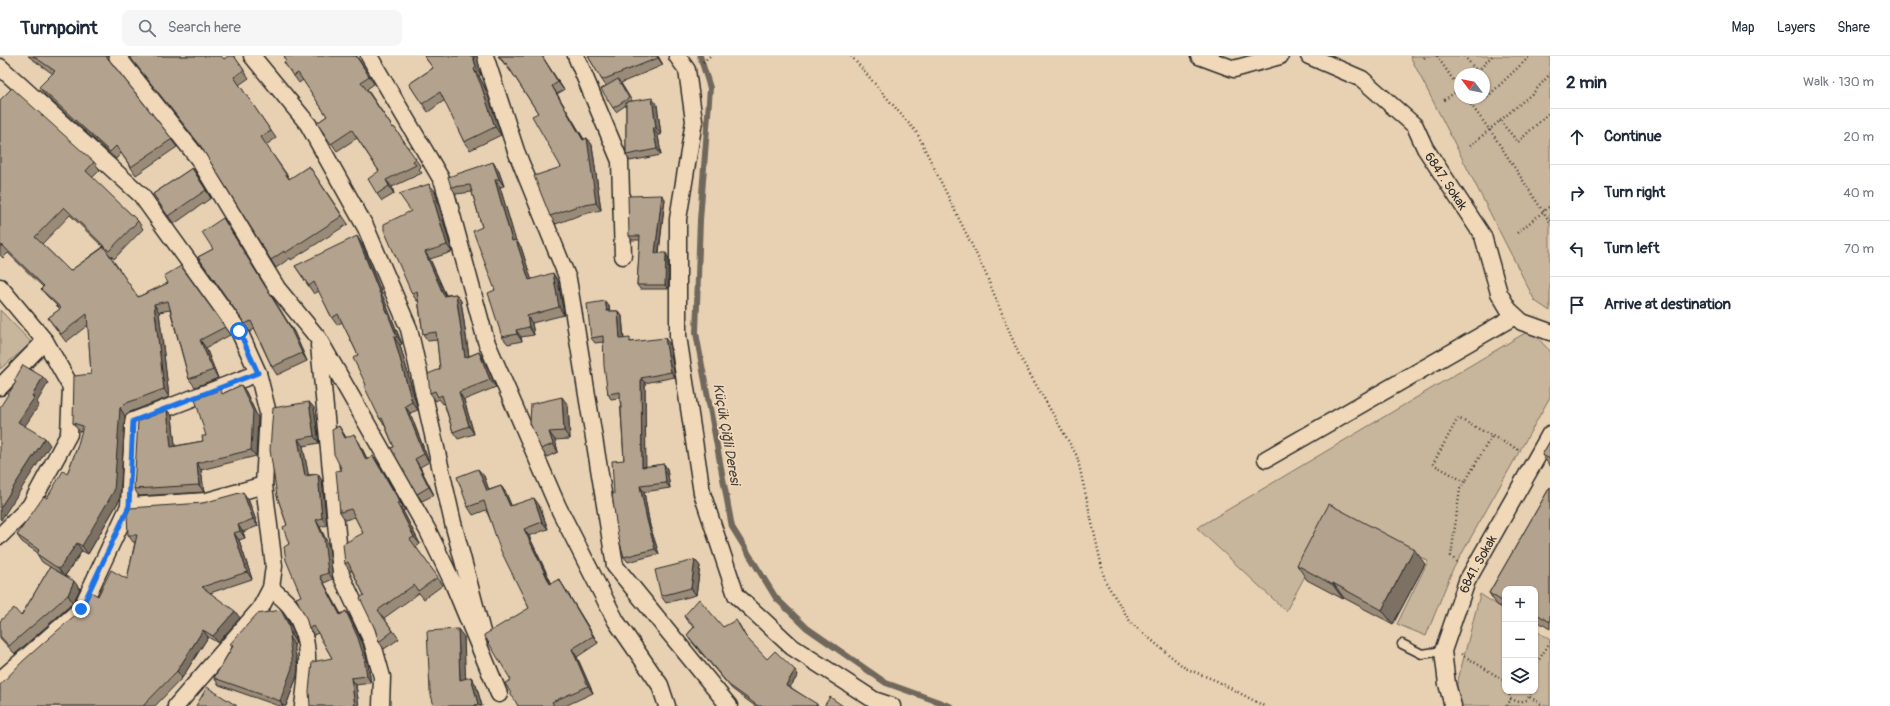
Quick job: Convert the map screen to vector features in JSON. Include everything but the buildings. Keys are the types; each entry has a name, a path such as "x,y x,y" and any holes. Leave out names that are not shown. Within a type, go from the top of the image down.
{"street":[{"path":"117,56 198,158 277,288 318,338 428,531 453,583 501,700"},
{"path":"252,56 308,124 366,228 409,329 453,523 501,700"},
{"path":"369,56 443,182 486,341 558,507 616,621 660,685 667,706"},
{"path":"485,56 516,151 568,279 615,566 729,706"},
{"path":"576,56 620,161 623,256"},
{"path":"677,56 687,70 694,121 678,219 678,336 702,493 736,595 792,647 874,700 892,706"},
{"path":"1199,56 1234,69 1280,56"},
{"name":"6847. Sokak","path":"1309,56 1362,79 1415,126 1425,148 1483,236 1499,293 1509,310 1522,322 1550,332"},
{"path":"0,67 141,195 239,331 258,373 268,413 264,485 274,566 271,588 260,609 176,706"},
{"path":"0,288 45,341 71,387 69,434 30,506 0,536"},
{"path":"1266,459 1515,316"},
{"path":"318,338 341,575 372,641 382,677 381,706"},
{"path":"0,387 45,341"},
{"path":"0,680 81,609 129,506 133,421 258,373"},
{"name":"6841. Sokak","path":"1453,706 1447,684 1444,648 1468,581 1550,434"},
{"path":"129,506 207,501 264,485"},
{"path":"271,588 290,606 301,626 308,652 308,667 303,706"}],"lane":[{"path":"1402,644 1422,654 1444,648"}],"path":[{"path":"851,56 918,133 985,272 1019,355 1077,456 1105,581 1131,623 1185,668 1217,681 1264,706"},
{"path":"1437,56 1454,81"},
{"path":"1464,56 1472,68"},
{"path":"1481,68 1492,56"},
{"path":"1490,94 1530,56"},
{"path":"1470,146 1534,92 1550,74"},
{"path":"1444,100 1454,94"},
{"path":"1470,104 1490,130 1550,222"},
{"path":"1500,121 1518,142 1550,112"},
{"path":"1517,233 1550,206"},
{"path":"1465,482 1433,464 1458,418 1535,460"},
{"path":"1473,571 1451,556 1460,489 1491,437"},
{"path":"1538,661 1550,642"},
{"path":"1444,648 1502,679"},
{"path":"1509,694 1511,699"},
{"path":"1511,699 1523,702 1530,697 1531,694"},
{"path":"1530,697 1544,706"},
{"path":"1507,706 1511,699"}],"shaded area":[{"path":"1410,56 1550,56 1550,311 1535,301"},
{"path":"0,310 32,343 0,369"},
{"path":"1530,330 1550,351 1550,397 1452,571 1426,636 1397,624 1428,561 1339,514 1286,611 1197,528"},
{"path":"1480,594 1502,608 1502,694 1538,694 1538,632 1550,640 1550,706 1460,706 1456,688"}],"waterway":[{"name":"Küçük Çiğli Deresi","path":"700,56 710,88 700,220 696,333 732,527 776,598 807,628 886,683 950,706"}],"route":[{"path":"81,609 129,506 133,421 258,373 239,331"}]}
